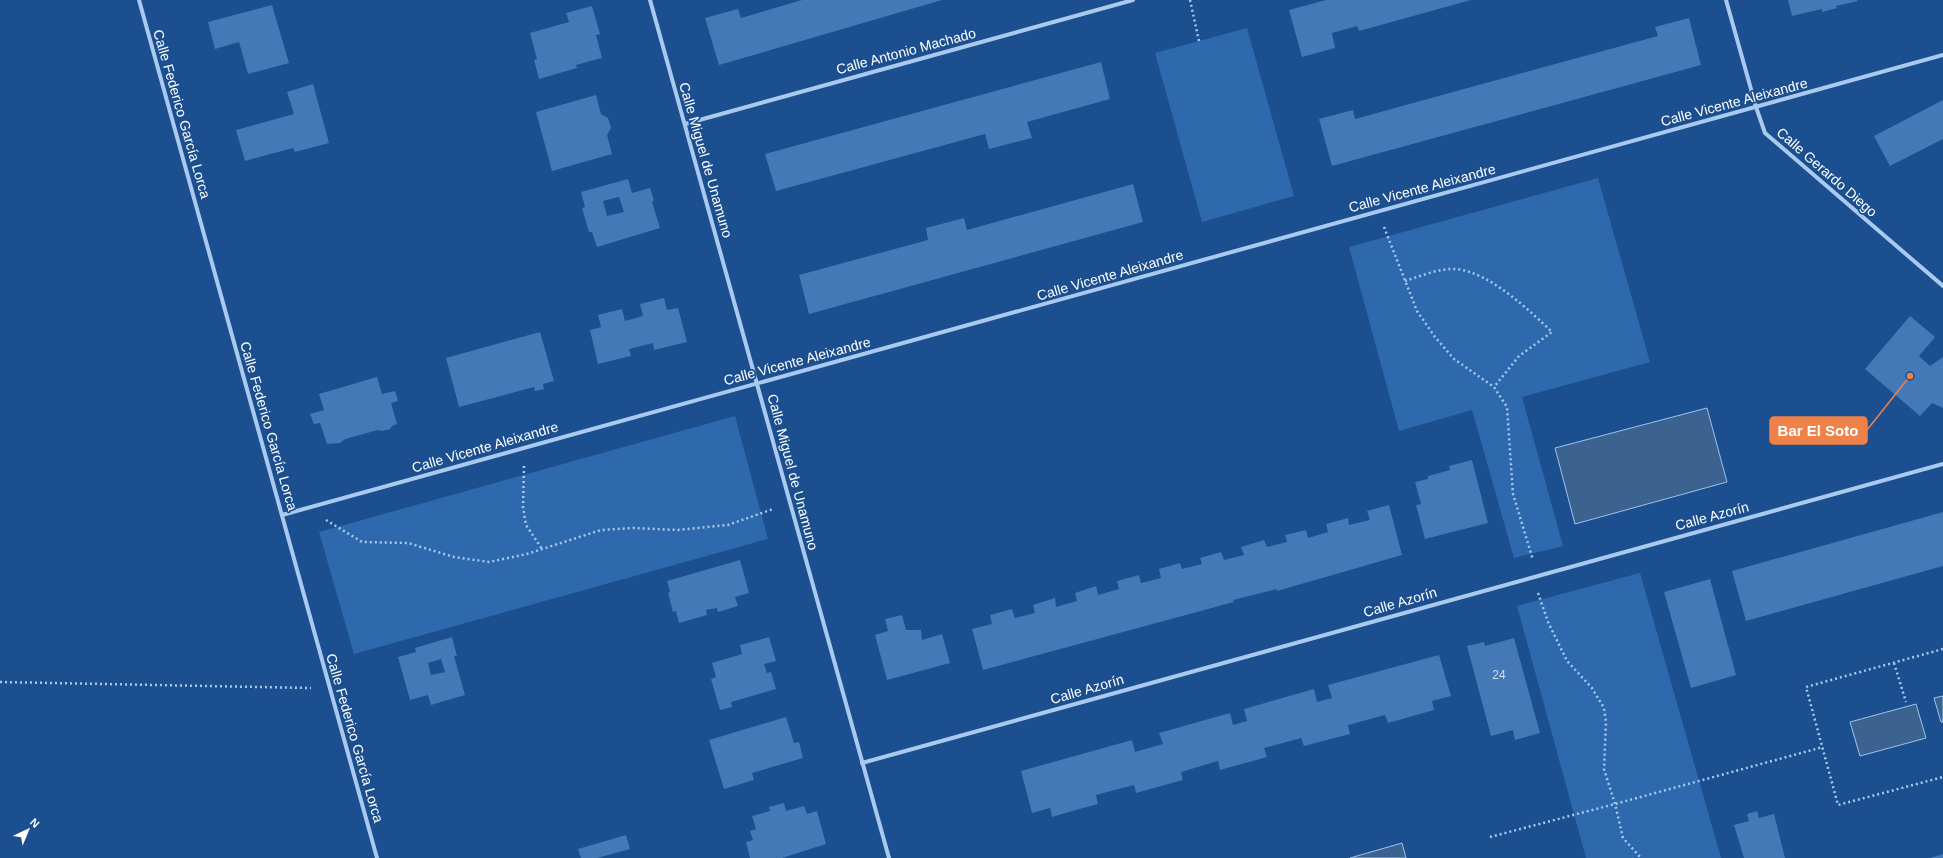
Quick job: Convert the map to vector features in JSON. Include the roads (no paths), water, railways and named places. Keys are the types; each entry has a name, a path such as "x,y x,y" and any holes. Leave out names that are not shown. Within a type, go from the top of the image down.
{"street":[{"name":"Calle Federico García Lorca","path":"139,0 377,858"},
{"name":"Calle Miguel de Unamuno","path":"650,0 889,858"},
{"name":"Calle Antonio Machado","path":"684,124 1133,0"},
{"name":"Calle Gerardo Diego","path":"1726,0 1756,107 1766,134 1943,286"},
{"name":"Calle Vicente Aleixandre","path":"282,515 1943,55"},
{"name":"Calle Azorín","path":"862,763 1943,464"}],"place":[{"name":"Bar El Soto","path":"1910,376"}]}
